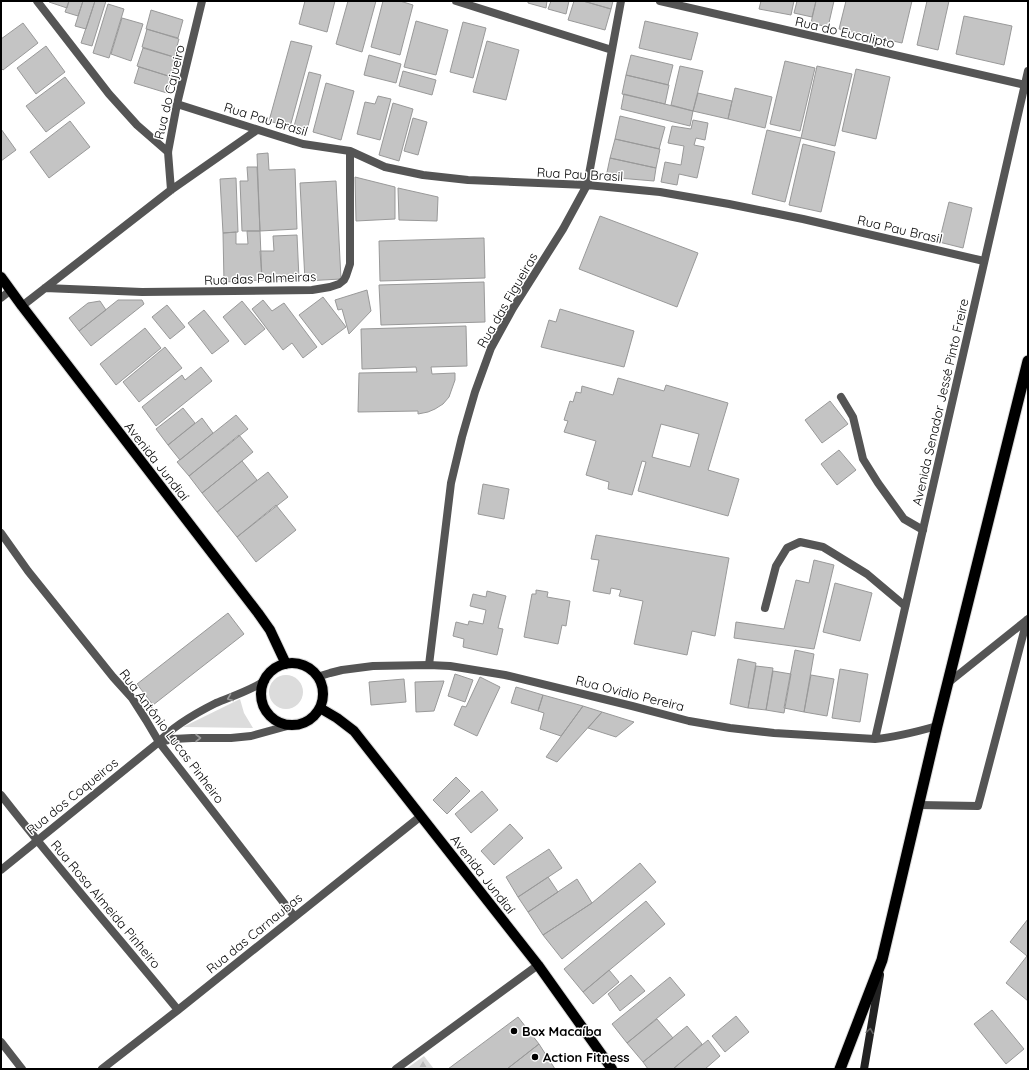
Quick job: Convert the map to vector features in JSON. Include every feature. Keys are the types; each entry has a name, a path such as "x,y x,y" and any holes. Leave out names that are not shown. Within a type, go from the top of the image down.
{"highway":[{"path":"840,1069 882,960 937,726 1028,361"}],"main road":[{"name":"Avenida Jundiaí","path":"1,277 258,613 270,630 286,664"},
{"path":"286,664 293,664 303,666 311,670 317,677 323,692 322,699 320,708 308,721 301,724 291,725 280,723 274,719 265,708 262,695 265,681 268,675 274,670 286,664"},
{"name":"Avenida Jundiaí","path":"320,708 337,718 354,731 538,965 612,1069"},
{"path":"864,1069 882,960"}],"street":[{"path":"37,1 109,94 137,125 168,152"},
{"name":"Rua do Cajueiro","path":"171,190 168,152 177,104 202,1"},
{"path":"456,1 612,50"},
{"name":"Rua das Figueiras","path":"429,665 451,483 475,392 492,348 513,308 563,229 587,185 621,1"},
{"name":"Rua do Eucalipto","path":"660,1 1025,85"},
{"name":"Avenida Senador Jessé Pinto Freire","path":"875,739 1028,71"},
{"name":"Rua Pau Brasil","path":"177,104 303,144 350,151 385,167 423,175 468,180 587,185 660,192 803,219 984,261"},
{"path":"22,306 171,190 257,130"},
{"name":"Rua das Palmeiras","path":"45,288 142,292 198,292 312,290 335,285 344,280 348,273 350,264 350,151"},
{"path":"1,298 11,290"},
{"path":"841,397 853,417 863,459 874,477 904,519 923,530"},
{"name":"Rua Antônio Lucas Pinheiro","path":"1,533 28,571 132,698 159,742 294,916"},
{"path":"765,608 776,566 787,548 800,542 823,547 867,574 906,606"},
{"path":"948,683 1027,619"},
{"path":"919,804 978,806 1027,619"},
{"name":"Rua Ovidio Pereira","path":"317,677 342,670 373,666 450,666 505,675 689,720 730,728 774,733 875,739 908,735 937,726"},
{"name":"Rua dos Coqueiros","path":"1,870 159,742 170,731 215,704 254,688 265,681"},
{"path":"159,742 192,738 231,738 251,736 291,725"},
{"name":"Rua Rosa Almeida Pinheiro","path":"1,795 37,841 102,917 178,1010"},
{"name":"Rua das Carnaubas","path":"102,1069 421,816"},
{"path":"396,1069 538,965"},
{"path":"1,1042 22,1069"}],"green space":[{"path":"289,675 298,680 302,685 302,699 298,704 293,708 283,709 279,708 270,699 269,689 270,685 279,676"},
{"path":"240,699 244,713 253,728 183,727"},
{"path":"424,1056 434,1069 406,1069"}],"building":[{"path":"69,1 67,8 49,2"},
{"path":"69,1 83,1 78,16 65,12"},
{"path":"83,1 95,1 86,29 75,26"},
{"path":"95,1 106,1 92,46 81,43"},
{"path":"305,1 335,1 327,32 299,24"},
{"path":"348,1 376,1 362,52 336,44"},
{"path":"383,1 400,1 413,5 400,55 371,47"},
{"path":"528,1 547,1 546,8 528,3"},
{"path":"551,1 569,1 566,14 548,9"},
{"path":"574,1 583,1 611,9 605,30 568,20"},
{"path":"583,1 613,1 611,9"},
{"path":"761,1 794,1 791,15 759,9"},
{"path":"797,1 816,1 812,17 794,13"},
{"path":"816,1 834,1 828,27 811,23"},
{"path":"846,1 912,1 902,43 839,29"},
{"path":"927,1 949,1 938,50 917,45"},
{"path":"108,4 124,9 109,58 93,53"},
{"path":"151,10 183,20 178,38 146,29"},
{"path":"964,16 1012,26 1004,65 956,54"},
{"path":"122,18 143,24 131,61 111,54"},
{"path":"416,21 448,30 436,75 404,67"},
{"path":"645,21 698,33 691,60 639,48"},
{"path":"463,22 486,28 473,78 450,72"},
{"path":"23,23 38,43 3,70 1,68 1,39"},
{"path":"147,29 179,39 174,57 142,47"},
{"path":"291,41 312,46 290,127 269,121"},
{"path":"487,41 519,50 506,100 473,92"},
{"path":"46,46 65,72 36,94 17,68"},
{"path":"143,48 177,58 171,77 137,66"},
{"path":"369,55 401,64 396,83 364,75"},
{"path":"631,55 673,65 668,85 626,75"},
{"path":"785,61 815,68 800,131 770,124"},
{"path":"680,66 703,71 693,111 671,105"},
{"path":"817,66 852,74 835,146 801,138"},
{"path":"139,67 172,77 167,93 134,83"},
{"path":"856,69 890,77 876,139 842,131"},
{"path":"403,71 436,80 432,95 399,86"},
{"path":"309,72 321,75 306,134 293,130"},
{"path":"626,75 669,85 665,104 622,94"},
{"path":"65,77 85,103 46,132 26,106"},
{"path":"326,83 354,91 341,140 313,132"},
{"path":"735,88 772,97 765,128 728,119"},
{"path":"698,93 732,101 728,119 693,111"},
{"path":"624,94 693,111 690,126 621,109"},
{"path":"378,96 391,99 380,140 357,134 365,102 375,104"},
{"path":"393,103 413,109 399,161 379,155"},
{"path":"620,116 665,127 659,149 615,139"},
{"path":"413,118 427,122 418,155 404,151"},
{"path":"693,120 708,123 705,140 696,138 694,145 704,147 697,178 679,174 677,185 661,182 665,162 681,165 684,146 668,143 672,126 691,129"},
{"path":"70,121 90,147 49,178 30,152"},
{"path":"1,129 16,150 1,161"},
{"path":"767,130 801,138 785,202 752,194"},
{"path":"615,139 660,149 656,168 610,158"},
{"path":"803,144 835,152 821,212 789,205"},
{"path":"268,153 269,170 295,169 297,229 260,231 257,154"},
{"path":"610,158 656,168 654,181 606,177"},
{"path":"247,167 257,167 260,231 242,231 240,181 248,181"},
{"path":"355,177 395,187 395,219 356,221"},
{"path":"236,178 238,232 223,233 220,179"},
{"path":"336,181 341,279 305,281 300,183"},
{"path":"398,188 438,197 437,221 399,220"},
{"path":"949,202 972,208 963,248 939,242"},
{"path":"600,216 698,253 677,307 579,269"},
{"path":"247,231 260,231 262,280 224,282 223,233 236,232 236,244 248,244"},
{"path":"297,235 299,279 262,280 260,251 274,251 273,236"},
{"path":"484,238 485,278 380,281 379,241"},
{"path":"484,282 485,322 381,325 379,285"},
{"path":"367,290 371,311 349,334 342,309 338,310 335,300"},
{"path":"323,297 346,327 322,345 299,315"},
{"path":"118,300 142,300 144,304 91,346 79,331"},
{"path":"263,300 272,311 284,303 317,347 303,358 292,343 283,350 252,309"},
{"path":"100,301 106,310 79,331 69,318 88,303"},
{"path":"242,301 265,329 245,345 223,317"},
{"path":"167,305 185,327 170,339 152,317"},
{"path":"560,309 634,331 624,367 541,347 549,320 556,322"},
{"path":"204,310 229,341 212,354 188,323"},
{"path":"466,326 467,366 431,367 432,374 455,373 455,380 449,397 443,404 428,412 418,414 418,411 358,412 359,373 417,372 416,367 362,369 361,329"},
{"path":"145,328 161,348 116,385 100,364"},
{"path":"165,347 182,368 139,402 123,382"},
{"path":"201,367 212,381 156,426 142,407 182,375 185,380"},
{"path":"618,378 664,391 666,385 728,403 708,470 739,479 728,516 638,491 646,462 642,461 632,495 608,489 609,482 586,475 596,441 564,432 568,421 564,420 570,401 573,402 576,392 581,393 582,386 613,395","holes":["661,424 699,434 690,467 652,457"]},
{"path":"830,401 848,424 822,443 805,420"},
{"path":"183,408 195,423 168,445 156,429"},
{"path":"236,415 248,429 189,476 177,462"},
{"path":"202,418 213,433 180,460 168,445"},
{"path":"239,435 253,452 202,493 189,476"},
{"path":"839,450 856,470 837,485 821,464"},
{"path":"242,461 257,480 217,512 202,493"},
{"path":"268,472 288,497 237,537 217,512"},
{"path":"483,484 509,489 504,519 478,514"},
{"path":"276,505 296,530 256,562 237,537"},
{"path":"596,535 729,558 715,636 692,631 687,655 634,644 643,601 619,596 621,590 611,588 610,594 593,591 599,560 591,559"},
{"path":"814,560 834,565 814,649 734,638 736,622 784,629 796,580 809,583"},
{"path":"835,583 872,593 860,641 823,632"},
{"path":"536,590 548,592 547,597 570,601 566,626 562,625 558,644 524,637 532,594 536,594"},
{"path":"487,591 506,596 498,628 503,629 497,655 463,647 464,639 453,636 456,622 468,625 469,621 483,624 486,610 470,606 473,594 486,597"},
{"path":"228,613 244,634 153,705 137,684"},
{"path":"795,650 814,654 804,712 784,708"},
{"path":"738,659 756,663 748,708 730,704"},
{"path":"756,666 773,668 766,710 748,708"},
{"path":"840,669 868,674 860,722 832,718"},
{"path":"773,671 791,674 784,713 766,710"},
{"path":"455,674 473,680 465,702 448,696"},
{"path":"811,675 834,679 827,716 804,712"},
{"path":"480,677 500,687 477,736 454,725 462,706 466,707"},
{"path":"404,679 406,702 371,705 369,682"},
{"path":"444,681 434,711 416,712 415,682"},
{"path":"516,687 543,695 538,711 511,703"},
{"path":"543,695 583,706 561,736 540,729 544,713 538,711"},
{"path":"583,706 602,712 557,762 546,757"},
{"path":"602,712 634,722 616,737 588,728"},
{"path":"456,777 470,791 447,814 433,800"},
{"path":"482,791 498,810 471,833 455,814"},
{"path":"510,824 523,838 494,865 481,851"},
{"path":"549,849 562,868 518,897 506,877"},
{"path":"640,863 656,882 562,959 543,935 592,903"},
{"path":"548,877 558,892 528,912 518,897"},
{"path":"577,879 592,903 543,935 528,912"},
{"path":"646,901 665,924 583,992 564,969"},
{"path":"1028,919 1028,1001 1006,983 1027,956 1010,942"},
{"path":"609,970 619,982 593,1004 583,992"},
{"path":"631,975 645,991 620,1011 608,994"},
{"path":"670,977 685,995 627,1043 612,1024"},
{"path":"992,1010 1024,1049 1006,1064 974,1024"},
{"path":"736,1016 749,1032 725,1052 712,1036"},
{"name":"Box Macaíba","path":"518,1017 539,1044 507,1069 448,1069"},
{"path":"657,1019 673,1038 643,1062 627,1043"},
{"path":"687,1026 702,1044 673,1069 648,1069 643,1062"},
{"path":"708,1040 720,1056 705,1069 673,1069"},
{"name":"Action Fitness","path":"539,1044 555,1069 507,1069"}],"place":[{"name":"Box Macaíba","path":"514,1031"},
{"name":"Action Fitness","path":"535,1057"}]}
